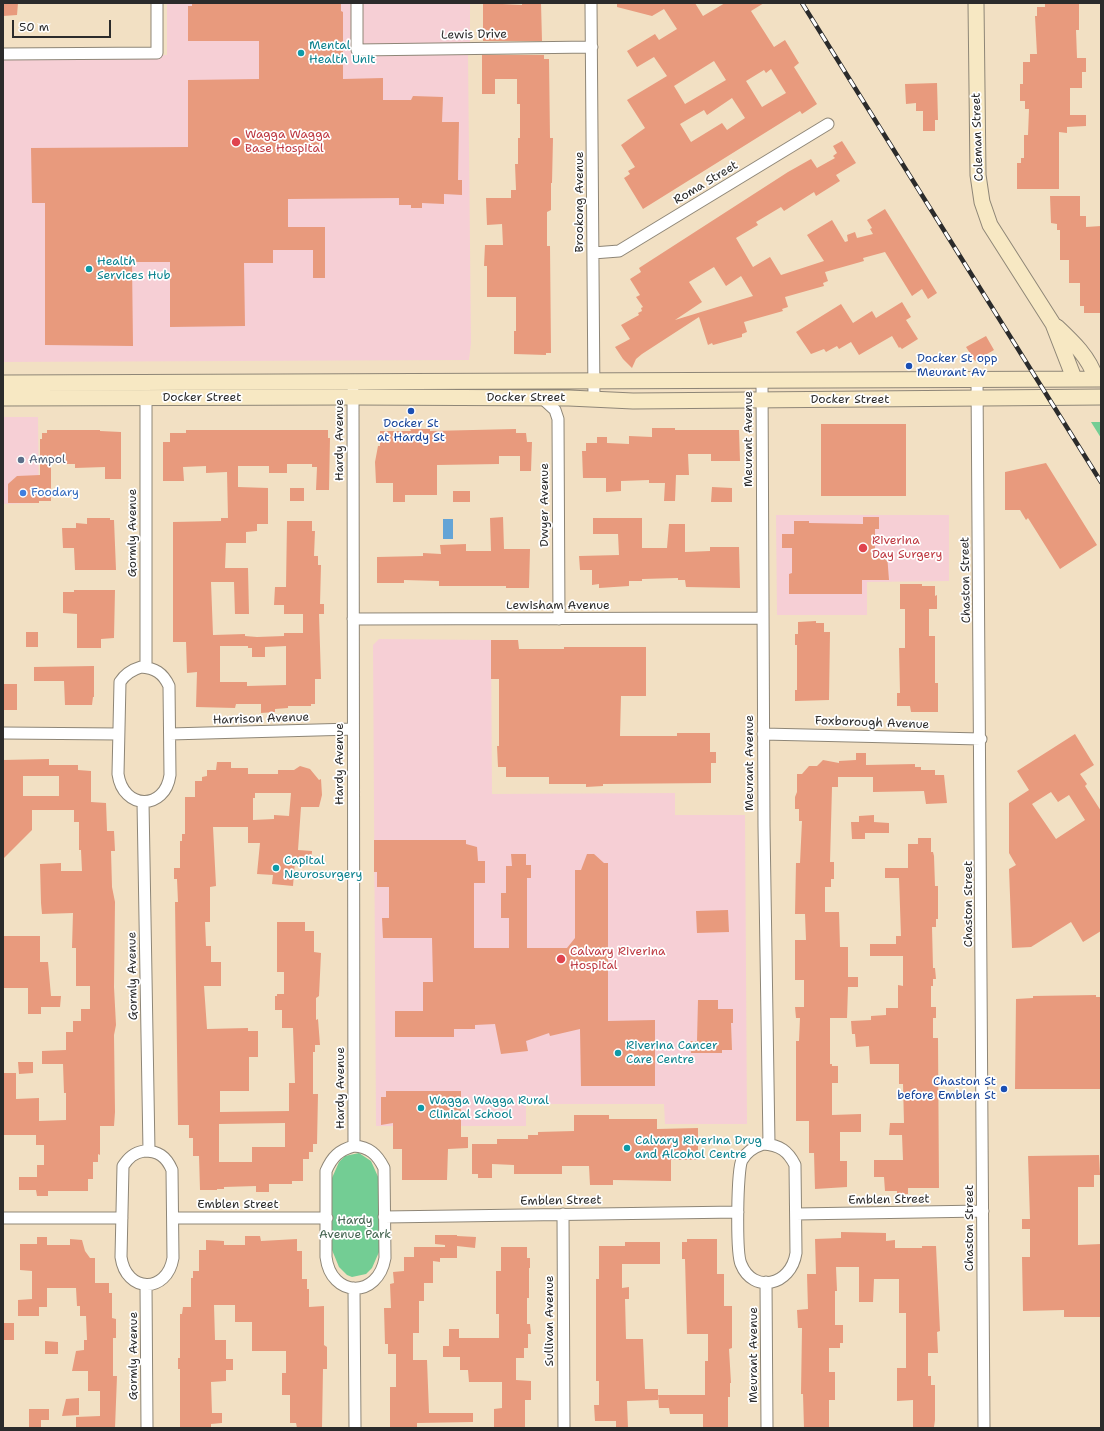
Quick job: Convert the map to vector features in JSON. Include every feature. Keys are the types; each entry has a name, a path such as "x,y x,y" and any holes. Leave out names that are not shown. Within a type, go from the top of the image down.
{"main road":[{"name":"Coleman Street","path":"976,3 978,175 982,202 990,225 1053,324 1074,378"},
{"name":"Coleman Street","path":"1053,324 1077,346 1098,379"},
{"name":"Docker Street","path":"3,383 594,382 977,380 1036,378 1098,379"},
{"name":"Docker Street","path":"3,398 353,397 542,398 594,400 762,400 1101,397"}],"street":[{"path":"3,54 157,53 157,3"},
{"name":"Lewis Drive","path":"357,3 357,50 592,47"},
{"name":"Brookong Avenue","path":"592,3 594,400"},
{"name":"Roma Street","path":"593,253 619,251 828,124"},
{"name":"Chaston Street","path":"977,380 981,739 984,1428"},
{"name":"Meurant Avenue","path":"762,381 763,734 769,1144"},
{"name":"Hardy Avenue","path":"353,382 354,1146"},
{"name":"Gormly Avenue","path":"146,398 146,667"},
{"name":"Dwyer Avenue","path":"542,398 555,410 558,419 559,619"},
{"name":"Lewisham Avenue","path":"353,619 762,618"},
{"path":"146,667 159,671 169,686 170,734 169,784 158,798 143,802 130,798 124,792 119,784 118,734 120,682 132,669 146,667"},
{"name":"Harrison Avenue","path":"170,734 353,729"},
{"path":"3,733 118,734"},
{"name":"Foxborough Avenue","path":"763,734 981,739"},
{"name":"Gormly Avenue","path":"143,802 149,1151"},
{"path":"763,1144 769,1144 784,1149 791,1156 795,1166 796,1214 794,1263 790,1272 782,1278 766,1282 752,1278 745,1271 740,1263 738,1212 741,1162 746,1153 754,1147 763,1144"},
{"path":"354,1146 363,1147 372,1152 380,1159 384,1168 385,1258 383,1268 378,1277 370,1284 354,1288 339,1284 332,1277 327,1268 326,1171 330,1162 338,1153 343,1149 354,1146"},
{"path":"149,1151 162,1155 172,1170 172,1268 160,1281 146,1285 133,1281 122,1267 123,1166 135,1153 149,1151"},
{"name":"Emblen Street","path":"796,1214 984,1211"},
{"name":"Emblen Street","path":"384,1217 738,1212"},
{"name":"Sullivan Avenue","path":"563,1214 564,1428"},
{"path":"3,1218 122,1218"},
{"name":"Emblen Street","path":"173,1218 327,1218"},
{"name":"Meurant Avenue","path":"766,1282 767,1428"},
{"name":"Gormly Avenue","path":"146,1285 147,1428"},
{"path":"354,1288 356,1428"}],"shaded area":[{"name":"Wagga Wagga Base Hospital","path":"167,3 470,3 470,42 468,54 471,343 469,360 3,362 3,56 167,55"},
{"name":"Ampol","path":"3,417 38,417 39,503 3,504"},
{"name":"Riverina Day Surgery","path":"776,515 949,515 949,581 867,582 867,615 777,615"},
{"name":"Calvary Riverina Hospital","path":"379,639 491,640 492,794 675,793 675,815 745,815 747,1124 665,1124 664,1104 526,1104 526,1126 376,1126 373,645"}],"green space":[{"path":"1091,422 1101,422 1101,438"},
{"name":"Hardy Avenue Park","path":"359,1153 371,1161 379,1179 379,1252 372,1268 366,1274 352,1277 347,1275 339,1267 332,1250 332,1178 339,1162 345,1156"}],"water":[{"path":"443,519 453,519 453,539 443,539"}],"building":[{"path":"3,3 18,3 17,15 3,16"},
{"path":"192,3 341,3 341,11 343,12 343,79 383,78 383,100 411,100 413,96 443,97 442,122 459,122 458,180 462,180 462,195 444,194 444,204 422,203 422,208 411,208 411,205 399,205 399,198 288,199 288,227 325,227 325,278 313,278 313,250 273,250 273,263 244,263 245,326 170,327 170,262 132,262 133,346 45,345 45,203 32,203 31,148 188,147 188,80 259,79 259,41 188,41 188,6 192,6"},
{"path":"483,3 522,5 522,3 541,3 542,41 483,41"},
{"path":"617,3 695,3 703,16 725,3 764,3 751,11 774,47 785,40 799,63 794,67 817,104 802,114 800,111 643,209 624,178 630,174 628,171 635,167 621,145 645,128 627,100 667,76 654,57 637,67 627,51 655,34 659,40 677,29 664,9 652,16 617,7","holes":["714,61 726,80 685,104 674,86","771,69 786,93 762,107 746,81 764,70 766,73","732,98 745,118 727,130 722,123 691,142 680,124 704,110 707,115"]},
{"path":"1045,4 1079,4 1079,30 1076,30 1077,58 1086,58 1086,72 1082,72 1082,88 1070,88 1070,115 1086,115 1086,126 1067,127 1067,133 1059,132 1059,189 1017,189 1017,163 1021,163 1021,158 1024,158 1024,135 1028,135 1029,109 1025,109 1025,101 1020,101 1020,84 1023,84 1023,62 1030,62 1030,54 1037,54 1035,16 1037,16 1037,7 1045,7"},
{"path":"482,55 544,55 544,59 549,59 550,138 553,138 551,210 547,212 547,246 550,246 551,353 546,353 546,355 514,354 516,297 487,297 487,266 484,266 485,245 503,245 502,224 487,225 486,198 511,198 511,190 516,190 515,164 518,164 520,104 517,104 517,79 495,79 495,94 482,94"},
{"path":"937,83 938,120 935,120 935,131 923,131 923,111 916,111 916,103 906,104 905,84"},
{"path":"842,141 856,163 836,175 840,181 816,196 814,192 784,211 781,207 756,222 758,225 736,238 753,267 770,257 781,275 824,261 807,235 832,220 845,242 848,241 847,235 855,232 857,238 873,234 870,229 872,228 867,220 885,209 937,293 928,299 922,289 912,296 885,252 863,258 864,261 825,272 828,281 823,283 824,286 785,297 788,307 782,309 783,311 744,322 747,332 742,334 742,337 708,345 699,317 642,354 636,359 632,368 623,359 615,347 630,339 621,325 639,315 638,313 642,311 641,308 643,307 636,297 640,295 630,279 641,272 639,268 788,172 811,159 817,168 835,158 833,156 837,153 833,146","holes":["714,267 726,286 741,276 753,296 675,320 702,302 689,282"]},
{"path":"1050,196 1080,196 1080,216 1086,216 1086,227 1101,226 1101,313 1084,313 1084,306 1080,306 1080,283 1069,283 1069,260 1060,260 1060,230 1057,230 1057,224 1051,223"},
{"path":"902,302 911,317 906,320 918,339 902,349 900,347 899,348 892,336 859,355 851,342 839,349 837,346 826,352 824,349 811,354 796,332 841,304 853,323 872,311 876,318"},
{"path":"986,336 994,350 975,361 966,347"},
{"path":"821,424 906,424 906,496 821,496"},
{"path":"652,428 675,428 675,430 739,430 740,461 711,461 711,454 688,454 689,475 676,475 675,501 664,501 665,483 649,483 649,480 621,481 621,491 606,492 606,478 583,478 582,451 586,451 586,443 597,443 597,437 607,437 607,443 629,444 629,436 652,437"},
{"path":"410,429 430,429 430,431 516,429 516,433 526,433 527,442 532,442 531,471 520,471 520,456 499,456 499,464 437,465 437,495 405,495 405,502 393,502 393,483 376,483 375,462 378,446 380,446 380,431 411,431"},
{"path":"47,430 100,430 121,432 121,479 105,479 105,467 75,468 75,464 51,464 51,501 39,501 39,503 8,503 8,484 17,476 40,475 40,439 42,439 42,433 47,433"},
{"path":"186,430 328,430 328,438 330,438 329,490 316,490 317,467 312,467 312,464 287,464 287,473 269,473 269,466 238,466 238,487 268,488 268,524 257,524 257,531 246,532 246,543 226,543 225,568 248,568 249,614 235,614 234,582 211,582 213,635 245,634 245,636 257,637 284,636 284,633 303,633 303,614 284,614 284,605 274,605 275,587 286,587 287,521 312,521 312,531 315,531 314,556 318,556 318,565 321,565 320,604 324,604 324,614 319,614 321,679 315,679 315,704 311,704 311,706 288,706 288,708 275,709 275,712 261,713 261,704 236,704 235,708 196,707 197,672 187,673 186,642 173,642 173,522 221,521 221,518 228,518 227,472 206,473 206,466 183,467 184,481 163,481 163,442 170,442 170,433 186,433","holes":["220,646 248,646 248,648 252,648 252,657 265,657 265,647 286,646 286,685 247,686 247,682 220,682"]},
{"path":"1046,463 1097,545 1060,569 1028,518 1026,520 1020,510 1005,510 1005,472"},
{"path":"712,487 732,488 732,502 711,502"},
{"path":"290,488 304,488 304,501 290,501"},
{"path":"453,491 470,491 470,502 453,502"},
{"path":"503,517 504,549 530,549 529,588 506,588 506,586 439,586 439,581 404,580 404,583 377,583 377,557 423,556 423,553 441,554 440,545 466,544 466,551 491,551 490,518"},
{"path":"863,517 879,517 879,529 875,529 875,554 887,554 889,580 862,580 862,594 789,594 789,574 792,573 792,548 782,548 782,534 794,534 794,521 809,521 809,523 863,524"},
{"path":"87,518 110,518 110,520 114,520 116,570 75,570 74,548 63,548 62,528 76,528 76,523 87,524"},
{"path":"593,518 642,518 642,548 667,548 669,524 685,524 685,552 710,551 710,547 739,547 740,588 686,587 685,580 678,580 678,578 642,579 642,581 629,581 629,586 599,588 599,584 592,585 592,570 580,570 579,556 619,555 618,534 593,534"},
{"path":"900,584 922,584 922,586 935,586 935,596 937,595 937,609 929,609 929,636 935,636 935,683 938,683 938,712 911,712 910,706 897,706 897,693 900,693 899,648 905,648 905,609 900,609"},
{"path":"74,590 115,590 114,638 101,639 101,648 77,648 77,614 63,613 63,592 74,592"},
{"path":"816,621 816,623 824,623 824,632 830,632 829,700 795,701 795,690 797,690 797,645 795,645 795,634 798,634 798,622"},
{"path":"26,632 38,632 38,647 26,647"},
{"path":"491,640 518,640 519,649 564,649 564,647 646,647 646,696 621,696 620,736 677,736 677,733 710,733 710,752 716,752 716,763 711,763 711,783 603,784 603,786 586,787 586,784 549,784 549,777 506,777 506,767 498,767 497,746 499,746 499,679 491,679"},
{"path":"94,666 94,697 92,705 65,705 64,681 34,681 34,667"},
{"path":"3,684 17,684 17,710 3,710"},
{"path":"1075,734 1094,765 1080,774 1087,784 1085,786 1101,811 1101,931 1083,942 1071,922 1031,947 1012,948 1009,869 1016,865 1009,853 1009,803 1029,790 1017,771","holes":["1051,792 1058,802 1069,795 1085,820 1056,839 1032,804"]},
{"path":"856,753 866,753 866,765 915,764 915,767 921,767 921,770 935,770 935,775 944,775 947,803 926,804 924,791 873,792 873,777 838,777 838,787 832,787 830,862 834,862 834,879 831,879 831,887 825,887 825,912 839,912 840,947 848,947 848,977 858,977 858,987 848,987 847,1018 830,1018 830,1064 832,1064 832,1066 838,1066 838,1083 832,1083 832,1115 861,1114 861,1132 840,1132 840,1161 847,1161 847,1187 815,1189 814,1153 809,1153 809,1121 796,1121 796,1041 799,1041 800,1018 796,1018 795,1007 804,1007 804,980 795,980 795,940 806,940 805,914 795,914 796,863 800,863 802,821 799,821 799,809 795,809 797,774 802,774 809,766 817,766 823,760 839,763 839,761 856,760"},
{"path":"49,759 49,765 78,765 78,770 91,771 91,802 106,803 107,831 114,831 115,851 111,851 112,887 115,902 114,987 116,1025 114,1035 114,1126 100,1126 100,1155 98,1154 98,1162 93,1162 93,1179 88,1179 88,1191 48,1191 48,1196 37,1196 36,1190 19,1190 19,1177 37,1177 37,1165 44,1165 44,1145 36,1145 36,1135 3,1135 3,1073 16,1073 16,1099 39,1098 39,1121 66,1120 66,1093 64,1093 63,1064 42,1064 42,1051 66,1050 66,1032 73,1032 73,1021 81,1021 81,1009 90,1009 90,986 76,986 76,948 72,948 73,913 42,914 41,903 40,864 61,863 61,871 82,871 81,850 79,850 79,822 74,822 74,810 32,810 32,830 3,859 3,760","holes":["23,776 59,776 59,796 23,796"]},
{"path":"217,762 231,762 231,768 248,768 248,774 278,774 278,770 294,770 300,766 310,769 319,780 321,779 322,795 319,807 301,807 298,850 312,851 311,863 295,861 293,886 272,884 273,875 257,874 260,843 248,843 248,827 213,827 216,886 210,887 210,922 205,922 206,946 211,946 211,962 221,962 221,986 204,986 207,1029 248,1028 248,1031 258,1031 258,1057 249,1057 249,1091 220,1091 220,1112 289,1111 289,1083 295,1083 293,1028 282,1028 282,1010 275,1010 275,996 277,996 277,994 284,994 284,972 277,972 277,922 305,922 305,931 314,931 314,952 321,953 319,996 316,998 316,1020 318,1019 320,1045 315,1045 315,1052 313,1052 313,1094 318,1094 317,1144 313,1144 313,1152 309,1152 309,1159 303,1159 303,1181 292,1181 292,1184 269,1184 269,1192 256,1192 256,1186 224,1187 224,1189 217,1190 200,1190 199,1156 193,1156 193,1138 189,1138 189,1125 178,1125 175,902 178,902 177,879 174,879 174,868 180,868 180,841 182,841 182,834 185,834 185,797 195,797 195,781 202,781 202,777 207,776 207,770 216,770","holes":["255,793 291,793 289,816 274,815 274,819 253,820 253,798 255,798","285,1123 285,1147 252,1147 252,1162 219,1162 219,1124"]},
{"path":"874,815 874,822 889,823 889,833 865,833 865,839 852,839 851,822 859,822 859,816"},
{"path":"918,838 931,838 931,852 933,852 934,856 935,886 938,886 938,919 936,919 936,927 932,927 933,968 935,968 936,979 933,979 933,986 931,986 931,1007 936,1007 936,1018 933,1018 933,1038 938,1038 939,1188 908,1188 908,1194 897,1194 897,1191 885,1191 884,1177 874,1177 874,1160 903,1160 902,1135 889,1135 890,1123 904,1123 903,1084 899,1084 899,1064 870,1064 869,1046 856,1047 855,1034 852,1034 851,1021 871,1020 871,1016 886,1015 886,1008 898,1008 898,985 903,986 903,956 870,956 870,944 896,944 896,936 901,936 899,878 885,878 885,868 908,868 908,844 918,844"},
{"path":"374,840 466,840 466,844 477,847 478,861 485,861 485,883 474,883 474,948 509,948 509,918 501,918 501,893 506,893 506,866 512,866 511,854 526,854 526,865 531,865 531,878 527,878 527,948 567,948 575,938 575,870 581,870 587,854 594,854 604,863 608,863 608,1021 655,1020 655,1086 581,1086 580,1029 550,1036 549,1033 526,1041 528,1051 501,1054 495,1024 475,1025 475,1029 454,1029 454,1037 395,1037 395,1011 423,1011 423,982 433,982 432,938 383,938 382,918 389,918 389,887 377,887 377,872 374,872"},
{"path":"728,910 729,932 697,933 696,911"},
{"path":"3,936 40,936 40,962 48,962 51,996 61,996 60,1007 41,1007 41,1014 28,1014 28,988 3,988"},
{"path":"1096,995 1096,997 1101,997 1101,1089 1015,1089 1016,999 1033,998 1033,996"},
{"path":"698,1000 718,1000 718,1009 733,1009 733,1023 731,1023 732,1050 722,1050 722,1053 691,1053 690,1041 697,1041"},
{"path":"18,1062 33,1062 33,1073 19,1074"},
{"path":"386,1091 461,1091 461,1137 468,1137 468,1148 448,1149 447,1180 402,1180 402,1149 393,1149 393,1123 381,1125 381,1097 386,1097"},
{"path":"574,1115 609,1115 609,1119 657,1119 657,1129 698,1128 698,1160 671,1160 671,1181 613,1180 613,1185 590,1185 589,1166 562,1166 562,1174 514,1174 514,1165 492,1164 492,1178 478,1178 478,1174 472,1174 472,1144 497,1144 497,1139 528,1139 528,1135 538,1135 538,1132 574,1131"},
{"path":"1099,1155 1100,1175 1094,1175 1094,1187 1078,1187 1078,1245 1101,1244 1101,1317 1064,1317 1064,1310 1023,1311 1022,1257 1030,1257 1030,1229 1022,1229 1022,1219 1030,1219 1028,1156"},
{"path":"841,1232 886,1233 886,1241 895,1240 895,1248 922,1248 922,1246 936,1246 940,1331 937,1332 938,1353 928,1353 928,1376 931,1376 931,1385 935,1385 935,1420 934,1427 932,1428 913,1428 913,1400 897,1401 897,1368 906,1368 906,1313 899,1313 899,1279 874,1279 873,1302 859,1302 859,1267 836,1267 837,1291 835,1291 835,1325 843,1325 843,1343 840,1343 840,1348 829,1348 829,1372 835,1372 835,1400 829,1400 829,1428 804,1428 803,1394 801,1394 802,1328 798,1328 797,1310 808,1309 807,1274 816,1274 815,1239 841,1238"},
{"path":"435,1235 476,1237 475,1248 457,1246 457,1258 440,1258 440,1262 433,1261 433,1283 424,1283 424,1301 419,1301 419,1333 413,1333 413,1360 427,1360 429,1413 473,1413 473,1422 417,1423 417,1428 390,1428 390,1387 396,1387 396,1354 388,1354 388,1344 385,1344 384,1308 391,1308 390,1284 394,1283 393,1272 404,1271 404,1257 414,1257 414,1247 445,1247 445,1245 435,1244"},
{"path":"245,1236 260,1236 261,1241 297,1239 297,1251 302,1251 302,1279 307,1279 307,1289 309,1289 309,1307 324,1306 324,1345 327,1347 327,1369 323,1369 322,1428 297,1428 296,1423 290,1423 290,1395 282,1395 282,1373 286,1373 286,1351 252,1351 252,1322 235,1322 235,1305 214,1305 215,1340 226,1340 226,1359 233,1359 233,1370 226,1370 226,1381 211,1382 212,1413 222,1413 222,1423 211,1424 211,1428 180,1428 180,1369 178,1369 178,1358 180,1358 180,1314 182,1314 183,1307 191,1307 191,1278 193,1278 193,1271 199,1271 199,1250 206,1250 206,1240 224,1241 224,1245 245,1245"},
{"path":"37,1237 47,1237 47,1245 70,1245 70,1239 82,1240 85,1251 90,1258 95,1258 95,1283 109,1283 109,1293 112,1293 112,1318 116,1319 116,1338 113,1338 113,1376 117,1376 115,1428 76,1428 76,1417 100,1416 100,1391 88,1391 88,1371 72,1371 76,1351 84,1350 84,1340 87,1340 86,1316 80,1316 80,1306 77,1306 76,1288 47,1288 47,1307 39,1307 39,1316 18,1316 18,1300 32,1299 32,1271 20,1270 20,1244 37,1244"},
{"path":"687,1239 717,1239 717,1274 724,1274 724,1306 732,1306 732,1348 729,1349 731,1383 730,1397 728,1397 728,1428 703,1428 703,1414 670,1414 669,1408 659,1408 658,1395 705,1395 705,1361 708,1361 708,1334 687,1334 685,1259 682,1259 682,1242 687,1242"},
{"path":"625,1242 660,1242 660,1264 622,1264 622,1288 629,1287 629,1299 625,1299 626,1339 643,1339 645,1389 658,1389 658,1400 627,1401 628,1428 616,1428 616,1421 595,1421 594,1405 599,1405 599,1381 596,1381 596,1279 599,1279 599,1246 625,1246"},
{"path":"501,1247 527,1247 527,1258 530,1258 527,1324 530,1324 531,1334 528,1334 528,1348 524,1348 524,1358 516,1358 516,1380 531,1381 531,1400 525,1400 525,1428 494,1428 494,1409 502,1408 502,1382 469,1382 468,1370 460,1370 460,1357 443,1357 443,1346 449,1346 449,1329 459,1329 459,1338 499,1338 499,1314 496,1314 496,1271 501,1271"},
{"path":"3,1323 14,1323 14,1340 3,1340"},
{"path":"45,1341 58,1342 58,1354 45,1354"},
{"path":"79,1398 79,1415 62,1416 66,1399"},
{"path":"29,1409 49,1409 49,1420 41,1420 41,1428 29,1428"}],"railway":[{"path":"802,3 1101,482"}],"place":[{"name":"Mental Health Unit","path":"301,53"},
{"name":"Wagga Wagga Base Hospital","path":"236,142"},
{"name":"Health Services Hub","path":"89,269"},
{"name":"Docker St opp Meurant Av","path":"909,366"},
{"name":"Docker St at Hardy St","path":"411,411"},
{"name":"Ampol","path":"21,460"},
{"name":"Foodary","path":"23,493"},
{"name":"Riverina Day Surgery","path":"863,548"},
{"name":"Capital Neurosurgery","path":"276,868"},
{"name":"Calvary Riverina Hospital","path":"561,959"},
{"name":"Riverina Cancer Care Centre","path":"618,1053"},
{"name":"Chaston St before Emblen St","path":"1004,1089"},
{"name":"Wagga Wagga Rural Clinical School","path":"421,1108"},
{"name":"Calvary Riverina Drug and Alcohol Centre","path":"627,1148"}]}
